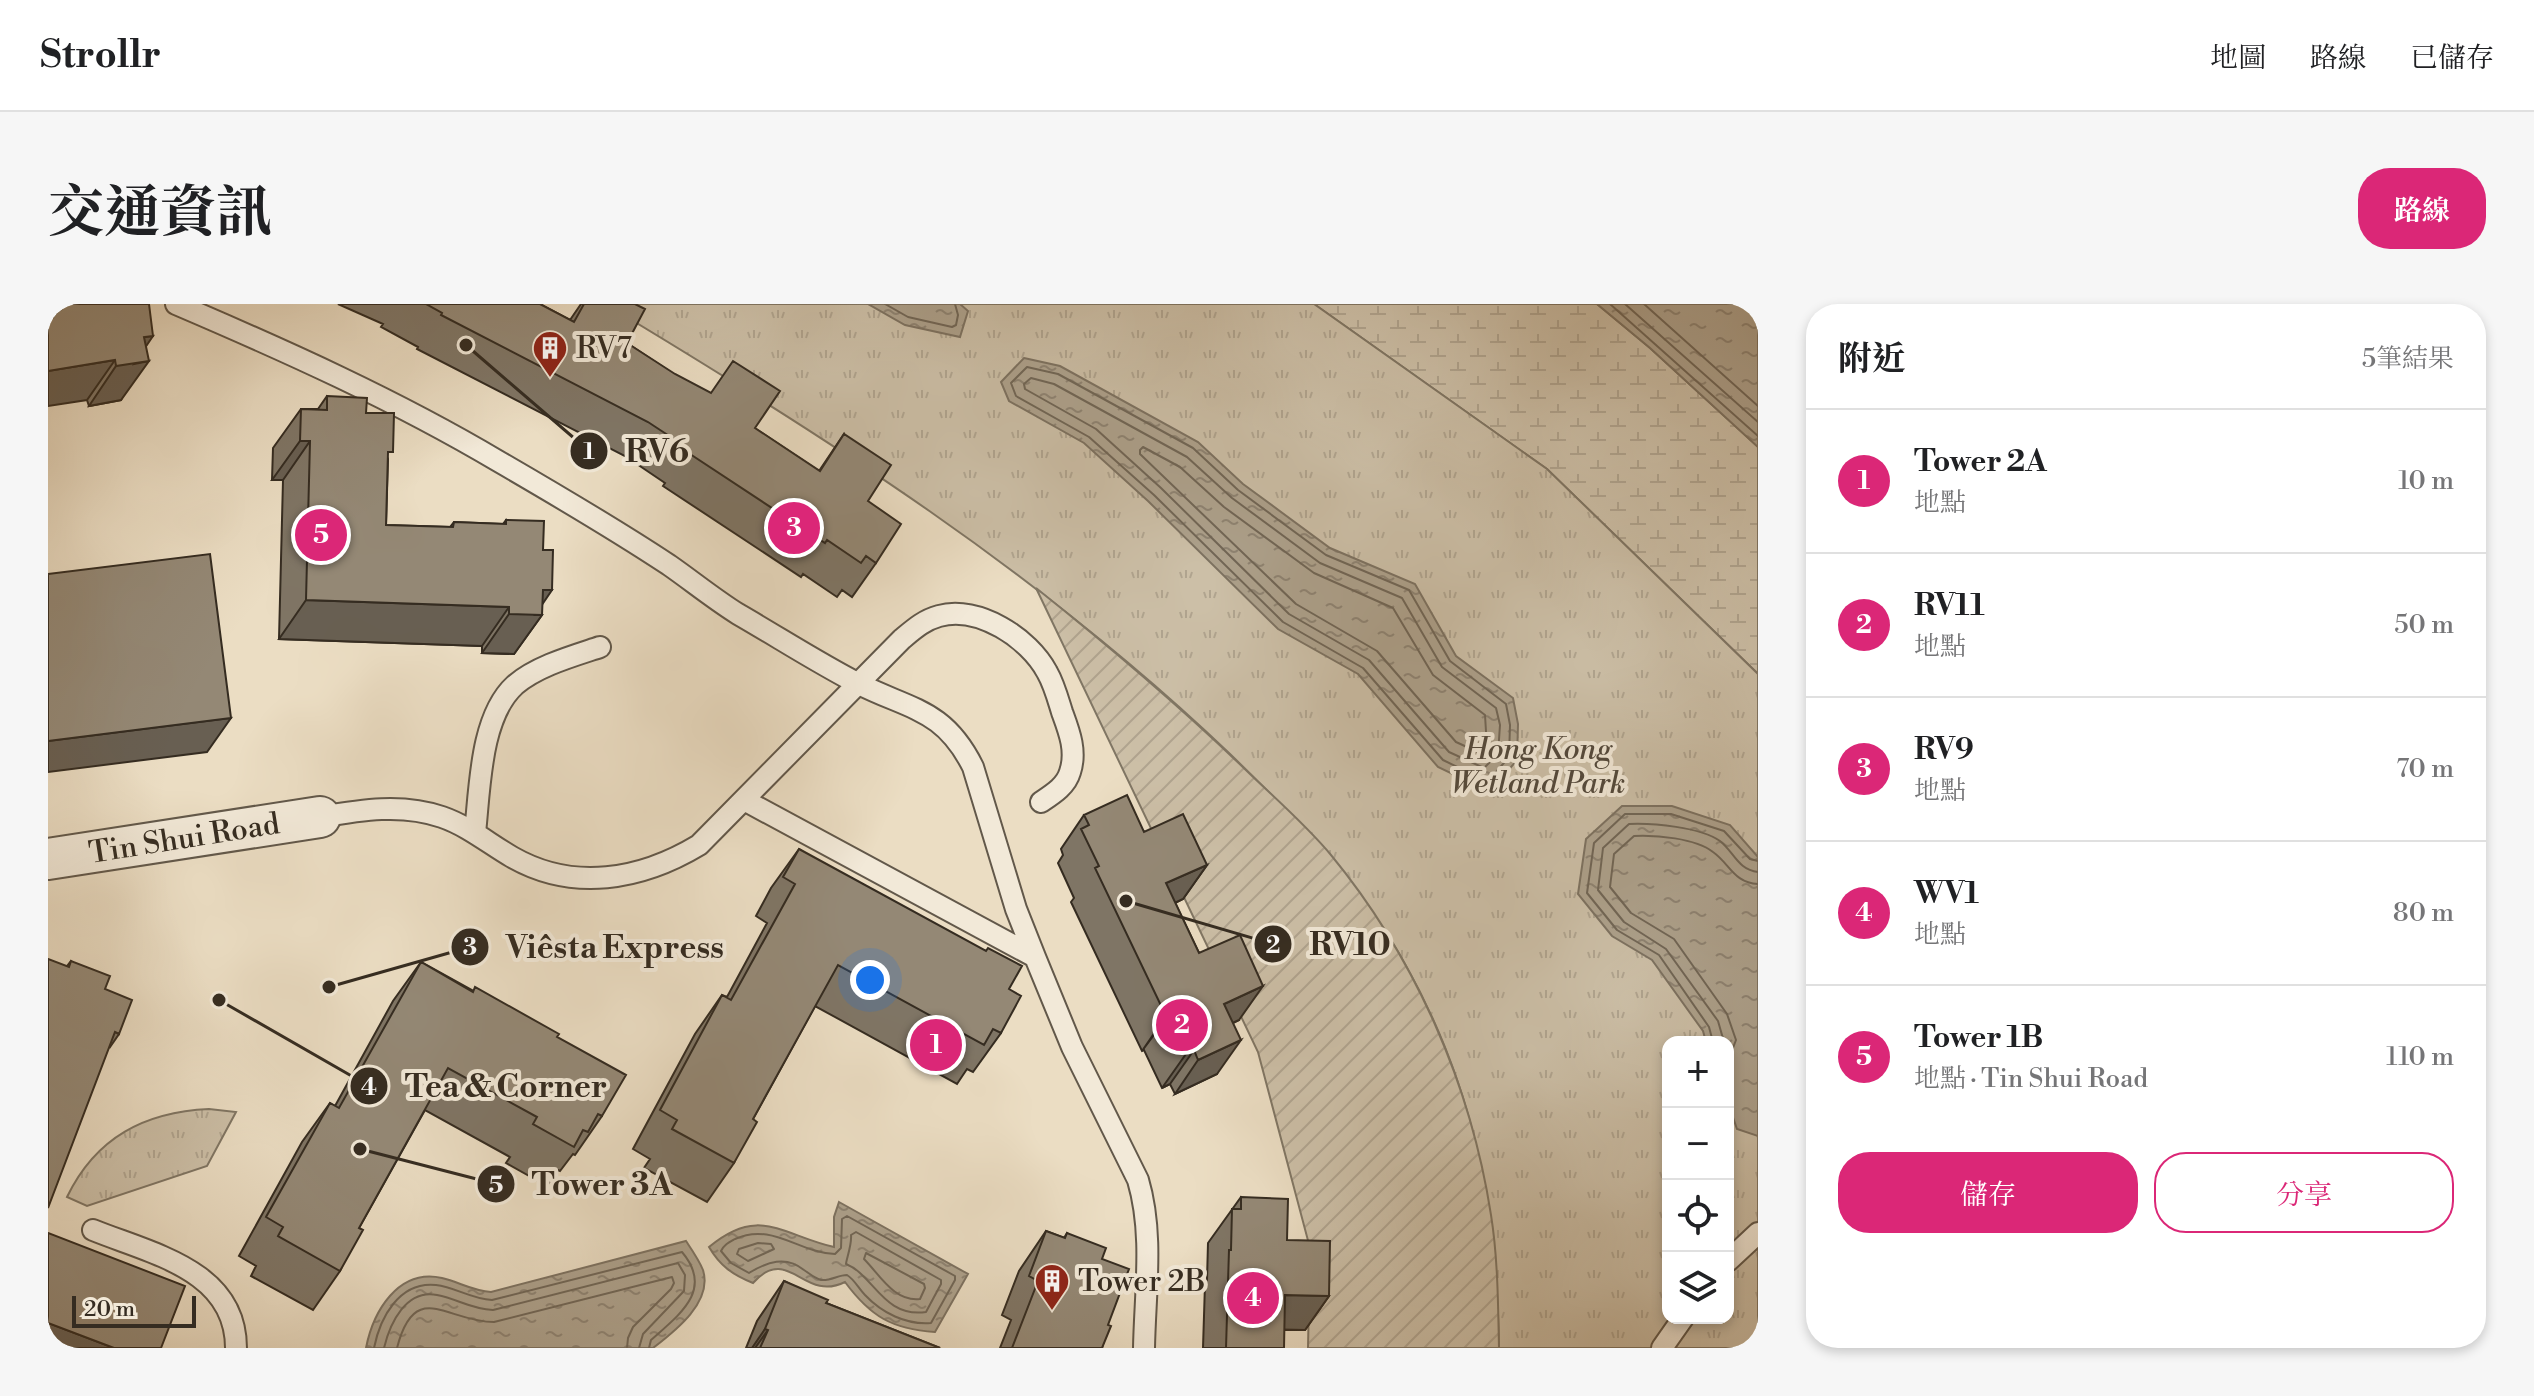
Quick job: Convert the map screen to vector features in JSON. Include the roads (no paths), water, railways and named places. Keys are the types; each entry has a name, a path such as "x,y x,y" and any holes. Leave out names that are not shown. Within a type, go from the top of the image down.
{"street":[{"name":"Tin Shui Road","path":"48,859 320,817"}],"lane":[{"path":"176,304 284,350 495,459 669,565 734,611 860,684 933,717 950,730 973,767 1016,909 1072,1047 1138,1180 1145,1203 1148,1233 1144,1348"},
{"path":"320,817 389,808 416,810 441,816 475,833 513,858 543,870 574,877 607,879 640,873 699,845 902,639 920,624 941,615 984,620 1003,628 1021,640 1047,672 1074,753 1070,773 1059,790 1041,802"},
{"path":"475,833 487,737 494,714 515,686 560,660 600,647"},
{"path":"744,800 1035,957"},
{"path":"93,1230 192,1270 218,1291 229,1313 236,1348"},
{"path":"1734,1255 1758,1233"},
{"path":"1662,1348 1679,1324"}],"water":[{"path":"868,304 960,304 968,311 960,337 905,325"},
{"path":"1597,304 1758,304 1758,447 1650,348"},
{"path":"1024,358 1060,366 1198,442 1243,484 1330,548 1415,584 1456,656 1513,698 1518,724 1517,760 1490,792 1438,767 1358,674 1278,629 1148,501 1084,443 1009,401 1001,382"},
{"path":"1622,806 1672,806 1730,825 1758,857 1758,1136 1737,1129 1734,1120 1734,1036 1704,1036 1652,960 1612,936 1578,894 1586,839"},
{"path":"839,1202 968,1274 935,1332 906,1328 884,1319 864,1304 845,1282 818,1285 777,1269 766,1272 753,1283 728,1269 709,1247 727,1234 757,1225 834,1247 834,1217"},
{"path":"686,1241 703,1270 705,1282 702,1293 690,1315 653,1348 366,1348 382,1307 400,1286 413,1280 442,1278 491,1292"}],"place":[{"name":"RV6","path":"466,345"},
{"name":"RV7","path":"550,379"},
{"name":"RV9","path":"794,528"},
{"name":"Tower 1B","path":"321,535"},
{"name":"RV10","path":"1126,901"},
{"name":"Viêsta Express","path":"329,987"},
{"name":"Tea & Corner","path":"219,1000"},
{"name":"RV11","path":"1182,1025"},
{"name":"Tower 2A","path":"936,1045"},
{"name":"Tower 3A","path":"360,1149"},
{"name":"WV1","path":"1253,1298"},
{"name":"Tower 2B","path":"1052,1312"}],"park label":[{"name":"Hong Kong Wetland Park","path":"1538,766"}]}
